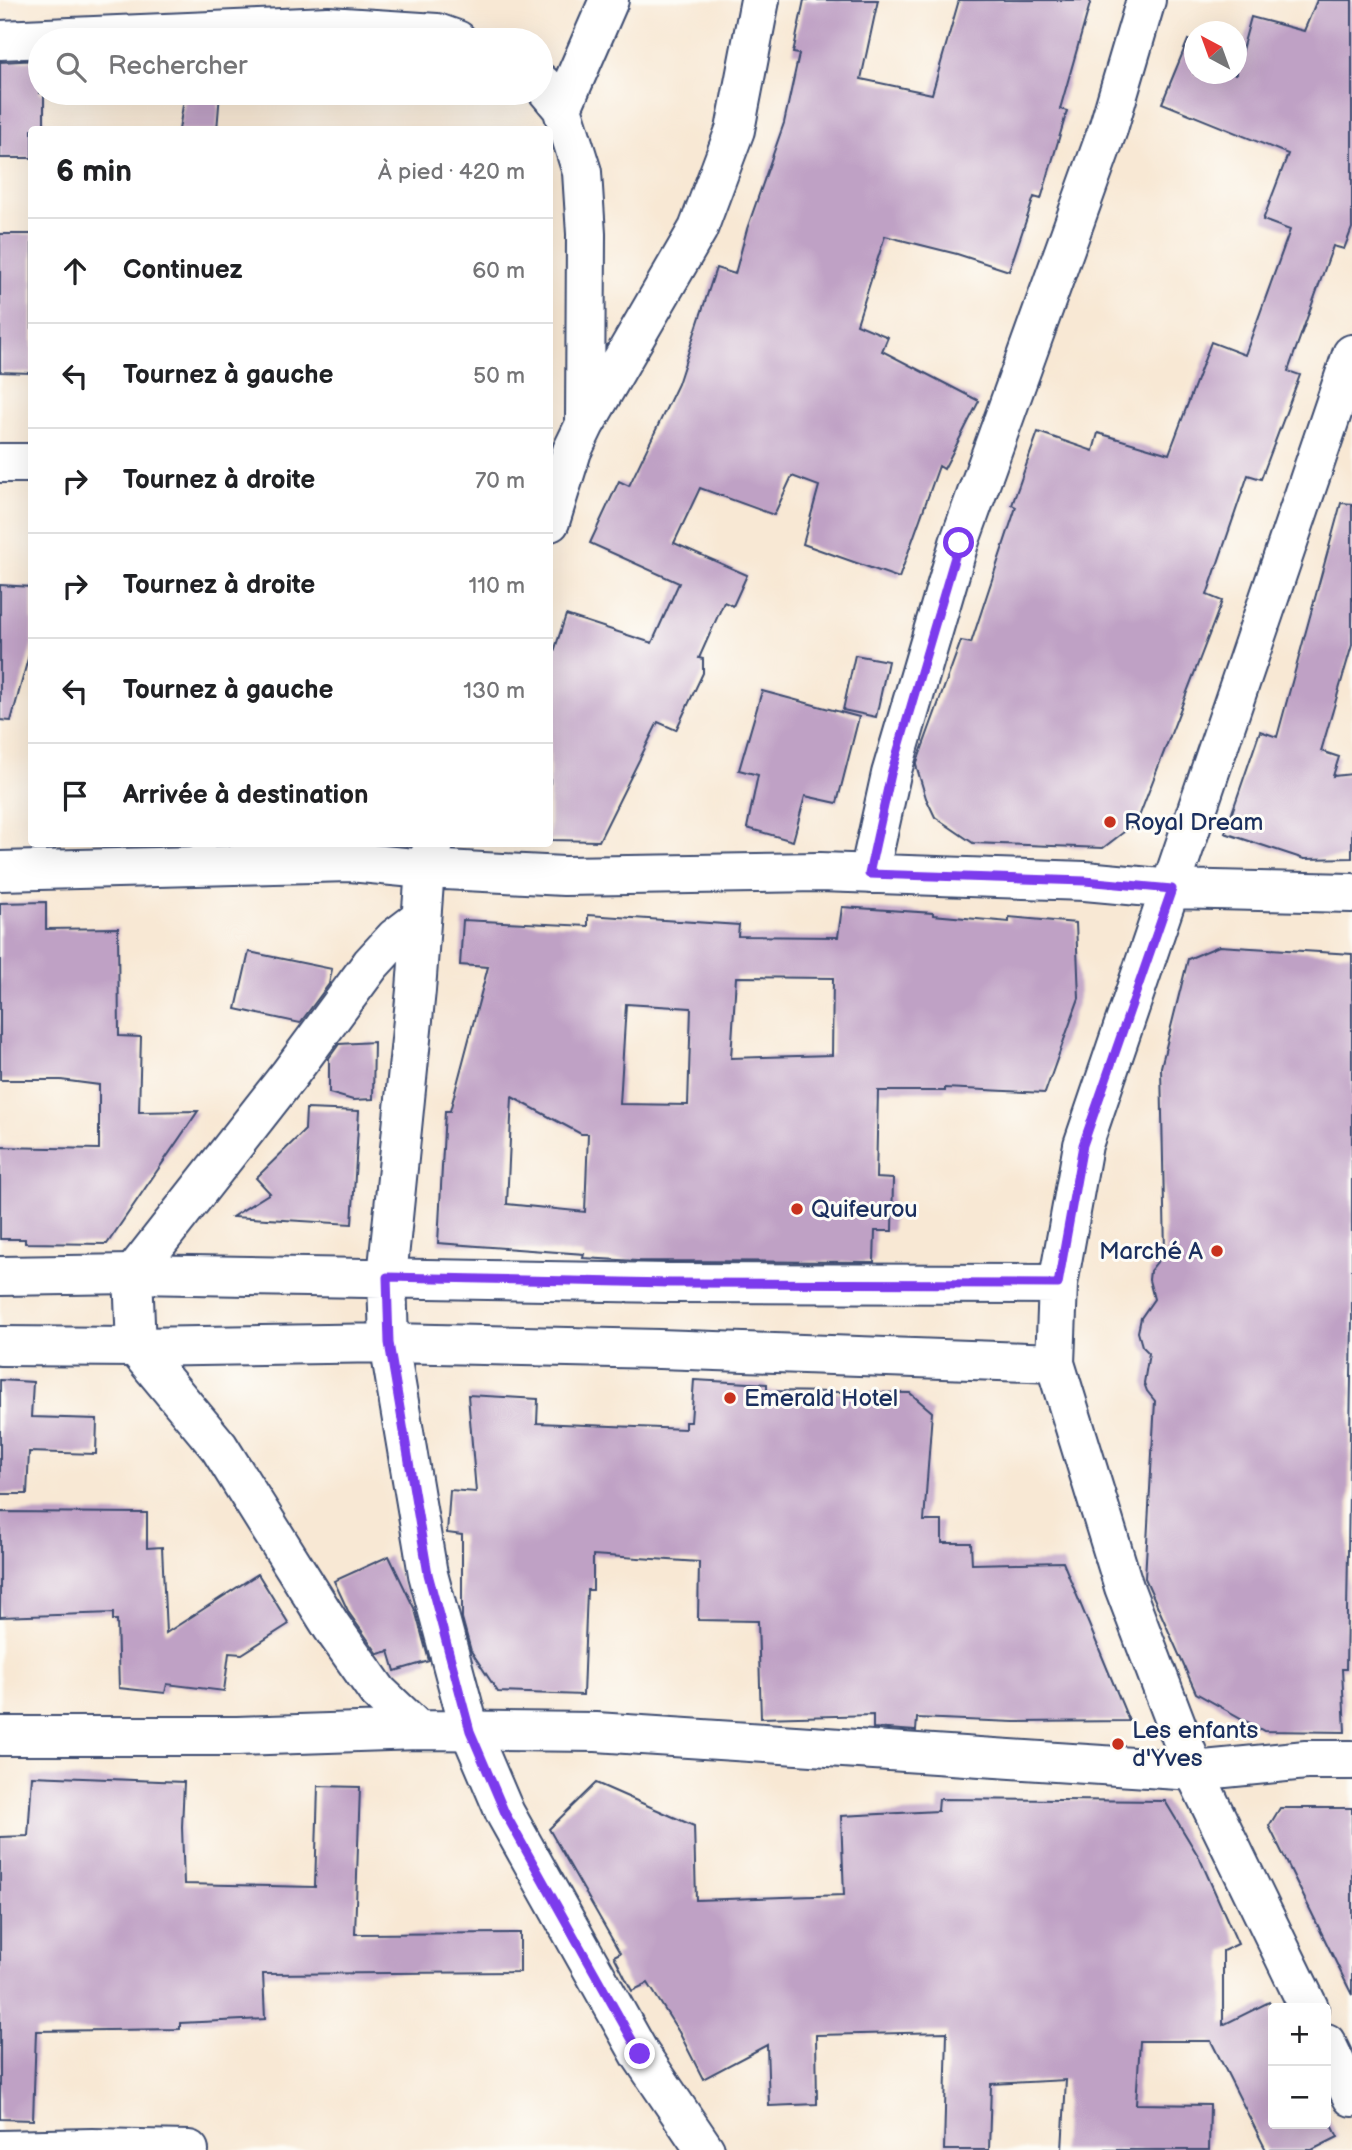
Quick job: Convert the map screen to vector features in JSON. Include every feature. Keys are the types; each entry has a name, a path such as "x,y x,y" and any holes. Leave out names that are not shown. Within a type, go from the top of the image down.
{"street":[{"path":"553,93 610,0"},
{"path":"569,442 698,229 735,130 760,0"},
{"path":"869,874 891,774 959,543 1108,129 1146,0"},
{"path":"281,28 359,28"},
{"path":"0,40 28,39"},
{"path":"553,101 582,172 586,261 569,442 553,509"},
{"path":"1307,2003 1194,1771 1124,1587 1055,1363 1058,1284 1083,1145 1352,354"},
{"path":"0,463 28,463"},
{"path":"429,856 420,919 416,990 387,1277 389,1343 428,1574 470,1731 505,1813 640,2054 705,2150"},
{"path":"0,871 350,862 429,856 564,876 820,872 1085,881 1172,889 1352,894"},
{"path":"418,1730 378,1692 332,1628 219,1447 136,1347 133,1274 289,1075 371,964 395,938 420,919"},
{"path":"0,1276 133,1274 669,1283 1058,1284"},
{"path":"0,1346 389,1343 659,1349 1055,1363"},
{"path":"0,1736 237,1736 418,1730 596,1732 1194,1771 1306,1760 1352,1760"},
{"path":"1331,2053 1352,2097"},
{"path":"0,2150 190,2150"}],"building":[{"path":"804,0 878,0 861,79 932,94 959,0 1091,0 1060,109 1067,111 1041,199 1034,197 1009,271 957,254 885,236 857,324 888,337 882,351 979,401 944,469 939,466 899,578 803,544 819,486 792,476 774,515 700,488 674,543 747,575 733,606 724,602 699,658 703,659 703,673 676,730 658,722 599,841 553,840 553,655 566,615 652,643 679,583 590,543 619,481 629,486 678,384 716,268 735,274 747,229 784,123 799,54 793,53"},
{"path":"1317,0 1352,0 1352,228 1344,249 1333,246 1288,371 1300,375 1261,479 1248,475 1207,595 1222,601 1137,822 1103,848 973,843 935,817 916,765 961,641 971,643 1016,507 1012,505 1038,432 1093,451 1098,433 1169,454 1211,342 1245,355 1290,230 1263,220 1288,154 1162,103 1184,50 1184,84 1247,84 1247,32 1251,17 1304,31"},
{"path":"28,61 28,105 44,105 44,126 28,126 28,158 0,158 0,62"},
{"path":"183,105 219,105 217,126 180,126"},
{"path":"0,234 28,234 28,373 0,372"},
{"path":"1341,503 1352,504 1352,645 1321,751 1339,757 1333,776 1352,774 1352,858 1304,859 1225,833 1260,731 1277,737"},
{"path":"0,585 28,587 28,659 11,721 0,720"},
{"path":"855,655 888,661 876,717 843,710"},
{"path":"762,691 859,717 837,803 805,796 793,841 747,828 758,775 739,770"},
{"path":"46,902 46,929 118,928 119,1036 141,1037 139,1112 198,1111 107,1244 25,1243 25,1239 0,1239 0,1147 99,1149 99,1085 61,1080 0,1080 0,903"},
{"path":"842,907 933,913 1009,922 1009,917 1076,923 1079,998 1045,1093 945,1088 945,1091 878,1091 876,1178 893,1179 892,1231 875,1231 874,1262 637,1261 583,1258 584,1254 438,1243 445,1111 450,1111 488,967 460,965 463,920 588,926 588,915 739,925 738,936 838,937","holes":["736,977 833,978 832,1055 731,1058","626,1004 691,1008 688,1105 620,1104","512,1097 581,1134 588,1134 585,1212 507,1204"]},
{"name":"Marché A","path":"1219,946 1352,954 1352,1319 1346,1669 1342,1669 1345,1732 1264,1731 1196,1693 1145,1578 1155,1401 1144,1383 1149,1353 1142,1346 1138,1332 1141,1318 1154,1299 1149,1280 1150,1271 1165,1252 1161,1067 1188,959"},
{"path":"249,952 332,969 329,984 300,1023 236,1009"},
{"path":"374,1042 373,1099 353,1100 329,1093 329,1058 339,1044"},
{"path":"306,1109 359,1111 352,1224 232,1217 270,1193 256,1178 305,1130"},
{"path":"0,1380 33,1382 31,1417 97,1419 96,1454 29,1452 27,1494 0,1494"},
{"path":"694,1380 767,1384 767,1391 910,1393 932,1412 924,1521 942,1521 942,1543 971,1543 972,1564 1063,1562 1129,1721 1014,1722 917,1718 916,1731 873,1728 873,1715 761,1718 758,1621 698,1620 699,1562 593,1555 593,1590 587,1590 583,1695 498,1692 471,1651 462,1618 462,1535 447,1533 450,1490 476,1492 468,1395 538,1399 537,1423 685,1429 685,1422 691,1422"},
{"path":"0,1512 147,1513 147,1548 162,1547 166,1633 258,1574 289,1624 242,1654 229,1653 224,1691 167,1684 165,1693 119,1688 117,1620 113,1620 113,1613 0,1617"},
{"path":"389,1556 415,1610 429,1661 395,1671 389,1651 378,1654 349,1613 334,1581"},
{"path":"32,1776 184,1782 184,1884 315,1887 318,1786 360,1787 355,1934 520,1933 520,1972 263,1974 265,2019 180,2023 180,2029 36,2031 33,2120 0,2119 0,1837 28,1836"},
{"path":"596,1783 694,1826 696,1900 844,1895 841,1816 938,1811 939,1799 1165,1801 1200,1859 1238,1944 1223,1951 1223,2025 1270,2003 1268,2129 1331,2129 1331,2123 1338,2137 1312,2150 1266,2150 1211,2041 1140,2041 1136,2104 1210,2105 1209,2150 1062,2150 1066,2080 991,2084 989,2150 944,2150 947,2032 816,2035 817,2104 769,2106 767,2045 703,2079 679,2032 648,1983 632,1991 614,1956 620,1953 549,1829"},
{"path":"1280,1808 1352,1808 1352,1995 1269,1826"}],"place":[{"name":"Royal Dream","path":"1110,822"},
{"name":"Quifeurou","path":"797,1209"},
{"name":"Marché A","path":"1217,1251"},
{"name":"Emerald Hotel","path":"730,1398"},
{"name":"Les enfants d'Yves","path":"1118,1744"}],"route":[{"path":"640,2054 505,1813 470,1731 428,1574 389,1343 387,1277 669,1283 1058,1284 1083,1145 1172,889 1085,881 869,874 891,774 959,543"}]}
